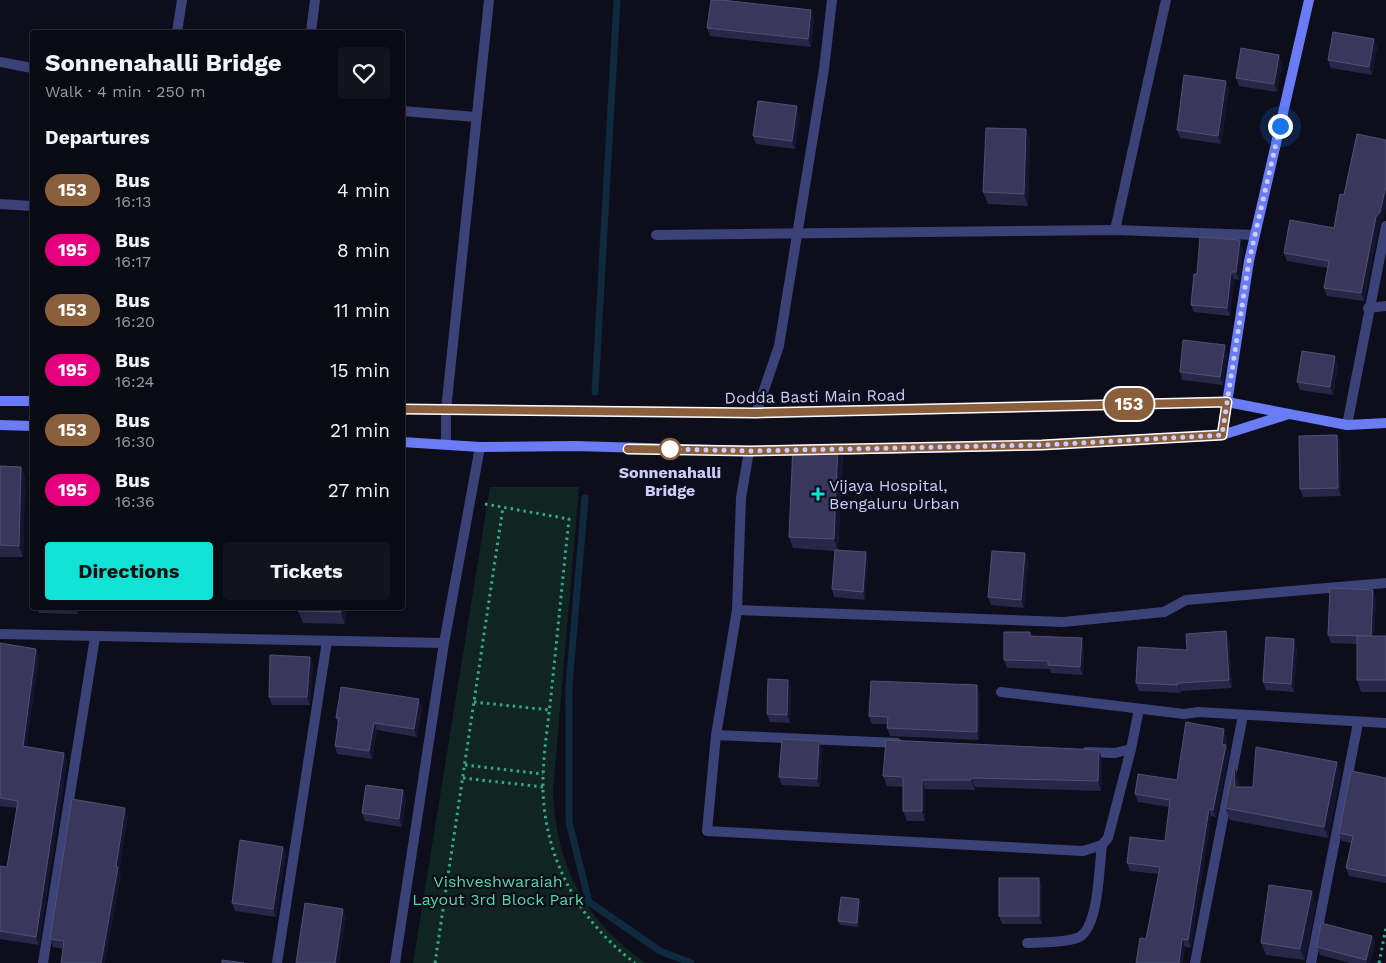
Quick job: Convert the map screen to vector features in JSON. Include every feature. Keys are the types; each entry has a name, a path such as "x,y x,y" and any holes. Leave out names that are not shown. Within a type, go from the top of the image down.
{"street":[{"path":"177,30 182,0"},
{"path":"311,30 315,0"},
{"path":"446,444 446,410 489,0"},
{"path":"756,413 779,346 824,69 832,0"},
{"path":"1116,230 1166,0"},
{"path":"1222,435 1255,235 1310,0"},
{"path":"0,62 30,68"},
{"path":"405,111 476,117"},
{"path":"0,204 30,206"},
{"path":"1347,425 1368,308 1386,226"},
{"path":"656,235 1116,230 1255,235"},
{"path":"1368,308 1386,306"},
{"path":"0,401 30,402"},
{"name":"Dodda Basti Main Road","path":"405,409 756,413 1227,402 1347,425 1386,423"},
{"path":"405,442 480,447 575,446 749,451 1042,445 1222,435 1292,414"},
{"path":"0,425 30,426"},
{"path":"395,963 444,643 480,447"},
{"path":"749,451 741,498 737,610 716,735 707,832 1083,851 1102,845 1108,838 1131,749 1138,709"},
{"path":"737,610 1063,622 1164,612 1186,600 1386,583"},
{"path":"0,634 444,643"},
{"path":"43,963 95,637"},
{"path":"277,963 326,641"},
{"path":"1001,692 1184,714 1198,712 1386,724"},
{"path":"1196,963 1242,715"},
{"path":"1311,963 1358,723"},
{"path":"716,735 906,744"},
{"path":"1075,751 1115,753 1131,749"},
{"path":"1027,943 1076,939 1084,935 1092,924 1102,845"}],"path":[{"path":"435,963 503,507 569,519 543,787 550,840 568,887 582,910 600,932 635,963"},
{"path":"474,702 550,710"},
{"path":"464,765 544,774"},
{"path":"463,778 543,787"},
{"path":"1378,963 1386,928"}],"green space":[{"name":"Vishveshwaraiah Layout 3rd Block Park","path":"490,487 579,487 553,791 555,818 567,867 577,889 590,910 624,947 646,963 413,963"}],"building":[{"path":"711,0 811,10 808,39 707,28"},
{"path":"1333,32 1374,39 1369,67 1328,60"},
{"path":"1241,48 1279,55 1274,84 1236,78"},
{"path":"1184,75 1226,81 1218,136 1177,130"},
{"path":"758,101 797,106 792,141 753,136"},
{"path":"986,128 1026,129 1024,194 983,192"},
{"path":"1357,134 1386,140 1386,186 1380,212 1376,217 1361,293 1324,288 1329,261 1284,253 1290,220 1334,228 1340,194 1344,195"},
{"path":"1200,237 1240,240 1236,272 1231,272 1227,308 1191,305 1194,274 1197,274"},
{"path":"1183,340 1225,345 1220,377 1180,372"},
{"path":"1302,351 1335,356 1330,387 1297,382"},
{"path":"1337,435 1338,488 1300,489 1299,436"},
{"path":"838,444 834,539 789,537 793,445"},
{"path":"0,466 21,467 19,546 0,545"},
{"path":"835,550 866,552 863,592 832,589"},
{"path":"992,551 1025,553 1021,600 988,597"},
{"path":"1330,588 1373,590 1371,636 1328,635"},
{"path":"341,610 341,612 298,611"},
{"path":"1226,631 1229,680 1178,683 1178,685 1136,683 1138,647 1187,650 1186,634"},
{"path":"1004,632 1030,632 1030,636 1082,638 1080,667 1048,665 1048,661 1004,660"},
{"path":"1357,636 1386,636 1386,680 1357,680"},
{"path":"1266,637 1294,639 1291,684 1263,682"},
{"path":"0,643 36,649 23,746 64,753 36,937 0,931 0,866 7,867 18,801 0,798"},
{"path":"270,655 310,657 307,697 269,697"},
{"path":"768,679 788,680 787,715 767,714"},
{"path":"871,681 977,685 977,732 887,728 888,717 869,716"},
{"path":"341,687 419,699 414,729 374,723 369,751 335,746 339,718 336,718"},
{"path":"1186,722 1224,729 1222,744 1226,745 1213,810 1209,809 1188,940 1182,939 1179,963 1136,963 1140,938 1146,939 1160,867 1127,863 1130,837 1165,841 1170,800 1135,794 1138,774 1177,780"},
{"path":"782,739 819,741 817,779 779,777"},
{"path":"886,740 1099,750 1098,781 971,778 971,780 922,780 922,811 903,811 903,777 883,776"},
{"path":"1256,747 1337,762 1324,827 1225,808 1234,766 1235,787 1253,787"},
{"path":"1351,771 1386,778 1386,876 1346,868 1353,836 1339,833"},
{"path":"366,785 403,790 399,819 362,813"},
{"path":"72,799 125,808 116,867 118,867 101,963 61,963 64,941 50,939"},
{"path":"240,840 283,847 273,909 232,903"},
{"path":"999,878 1039,878 1039,916 999,916"},
{"path":"1269,885 1312,891 1300,949 1261,943"},
{"path":"841,897 859,899 857,923 838,921"},
{"path":"305,903 343,909 335,963 296,963"},
{"path":"1321,923 1372,936 1366,960 1317,947"},
{"path":"222,960 244,963 222,963"}],"waterway":[{"path":"595,392 617,0"},
{"path":"585,498 569,686 569,822 589,902 660,951 691,963"}],"bus line":[{"name":"153","path":"405,409 756,413 1227,402 1222,435 1042,445 749,451 628,449"}],"place":[{"name":"Sonnenahalli Bridge","path":"670,449"},
{"name":"Vijaya Hospital, Bengaluru Urban","path":"818,494"}],"route":[{"path":"670,449 749,451 1042,445 1222,435 1249,261 1280,126"}]}
